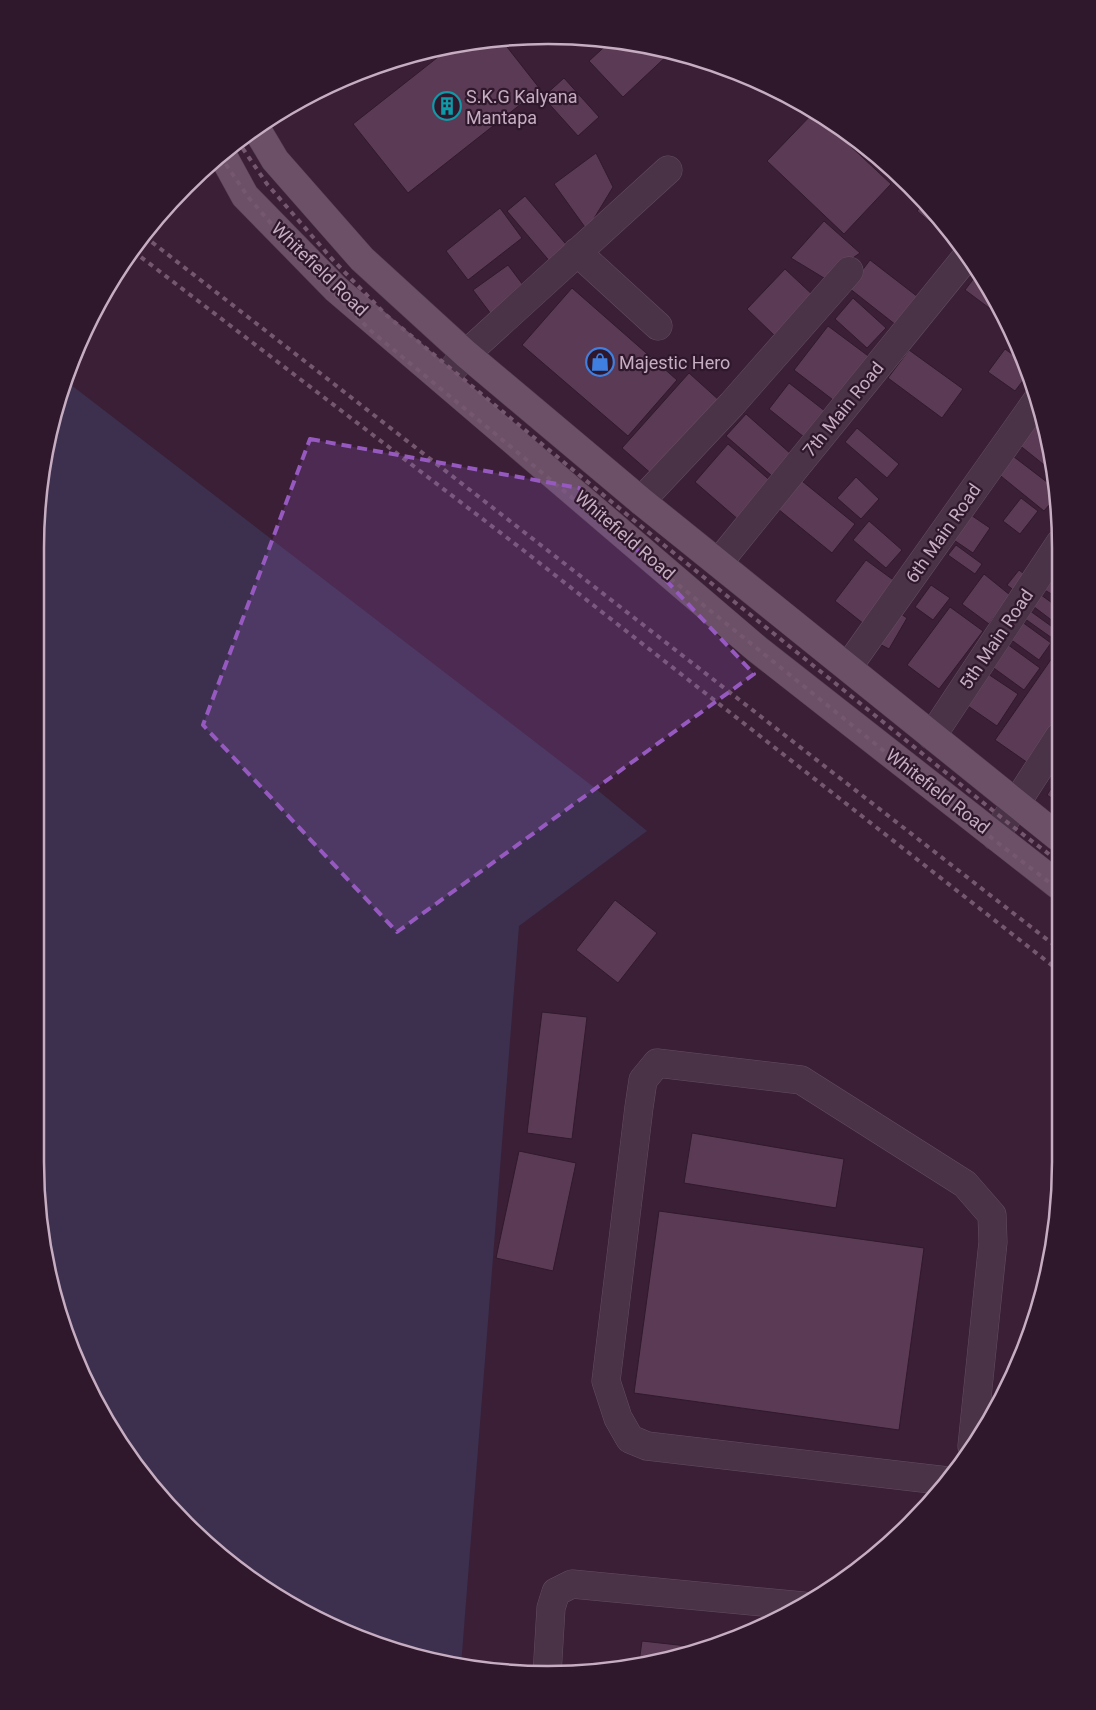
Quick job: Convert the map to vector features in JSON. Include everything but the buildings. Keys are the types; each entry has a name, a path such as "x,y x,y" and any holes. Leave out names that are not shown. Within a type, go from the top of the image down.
{"main road":[{"name":"Whitefield Road","path":"260,135 275,160 362,259 466,354 641,501 1052,832"},
{"name":"Whitefield Road","path":"226,161 245,196 336,289 758,649 1052,881"}],"street":[{"path":"443,380 466,354 668,170"},
{"path":"577,252 658,326"},
{"name":"7th Main Road","path":"719,562 962,262"},
{"path":"641,501 732,404 849,271"},
{"name":"6th Main Road","path":"848,667 1032,408"},
{"name":"5th Main Road","path":"932,736 1052,555"},
{"path":"995,836 1052,748"},
{"path":"940,1479 647,1446 630,1440 618,1418 606,1381 643,1080 657,1063 800,1080 965,1184 992,1215 993,1242 973,1432"},
{"path":"547,1666 550,1608 556,1592 572,1584 789,1605"}],"highlighted area":[{"path":"310,439 579,488 754,674 397,932 203,725"}],"shaded area":[{"path":"71,385 595,788 647,831 519,926 462,1659 417,1649 386,1639 355,1628 325,1614 296,1599 241,1562 191,1519 148,1469 111,1414 82,1355 61,1293 48,1228 44,1162 44,548 48,482 53,450"}],"railway":[{"path":"242,147 267,184 332,259 386,315 659,541 1052,856"},
{"path":"224,162 249,198 315,274 371,331 645,558 1052,884"},
{"path":"149,240 1052,943"},
{"path":"138,255 523,550 1052,965"}],"place":[{"name":"S.K.G Kalyana Mantapa","path":"447,106"},
{"name":"Majestic Hero","path":"600,362"}]}
